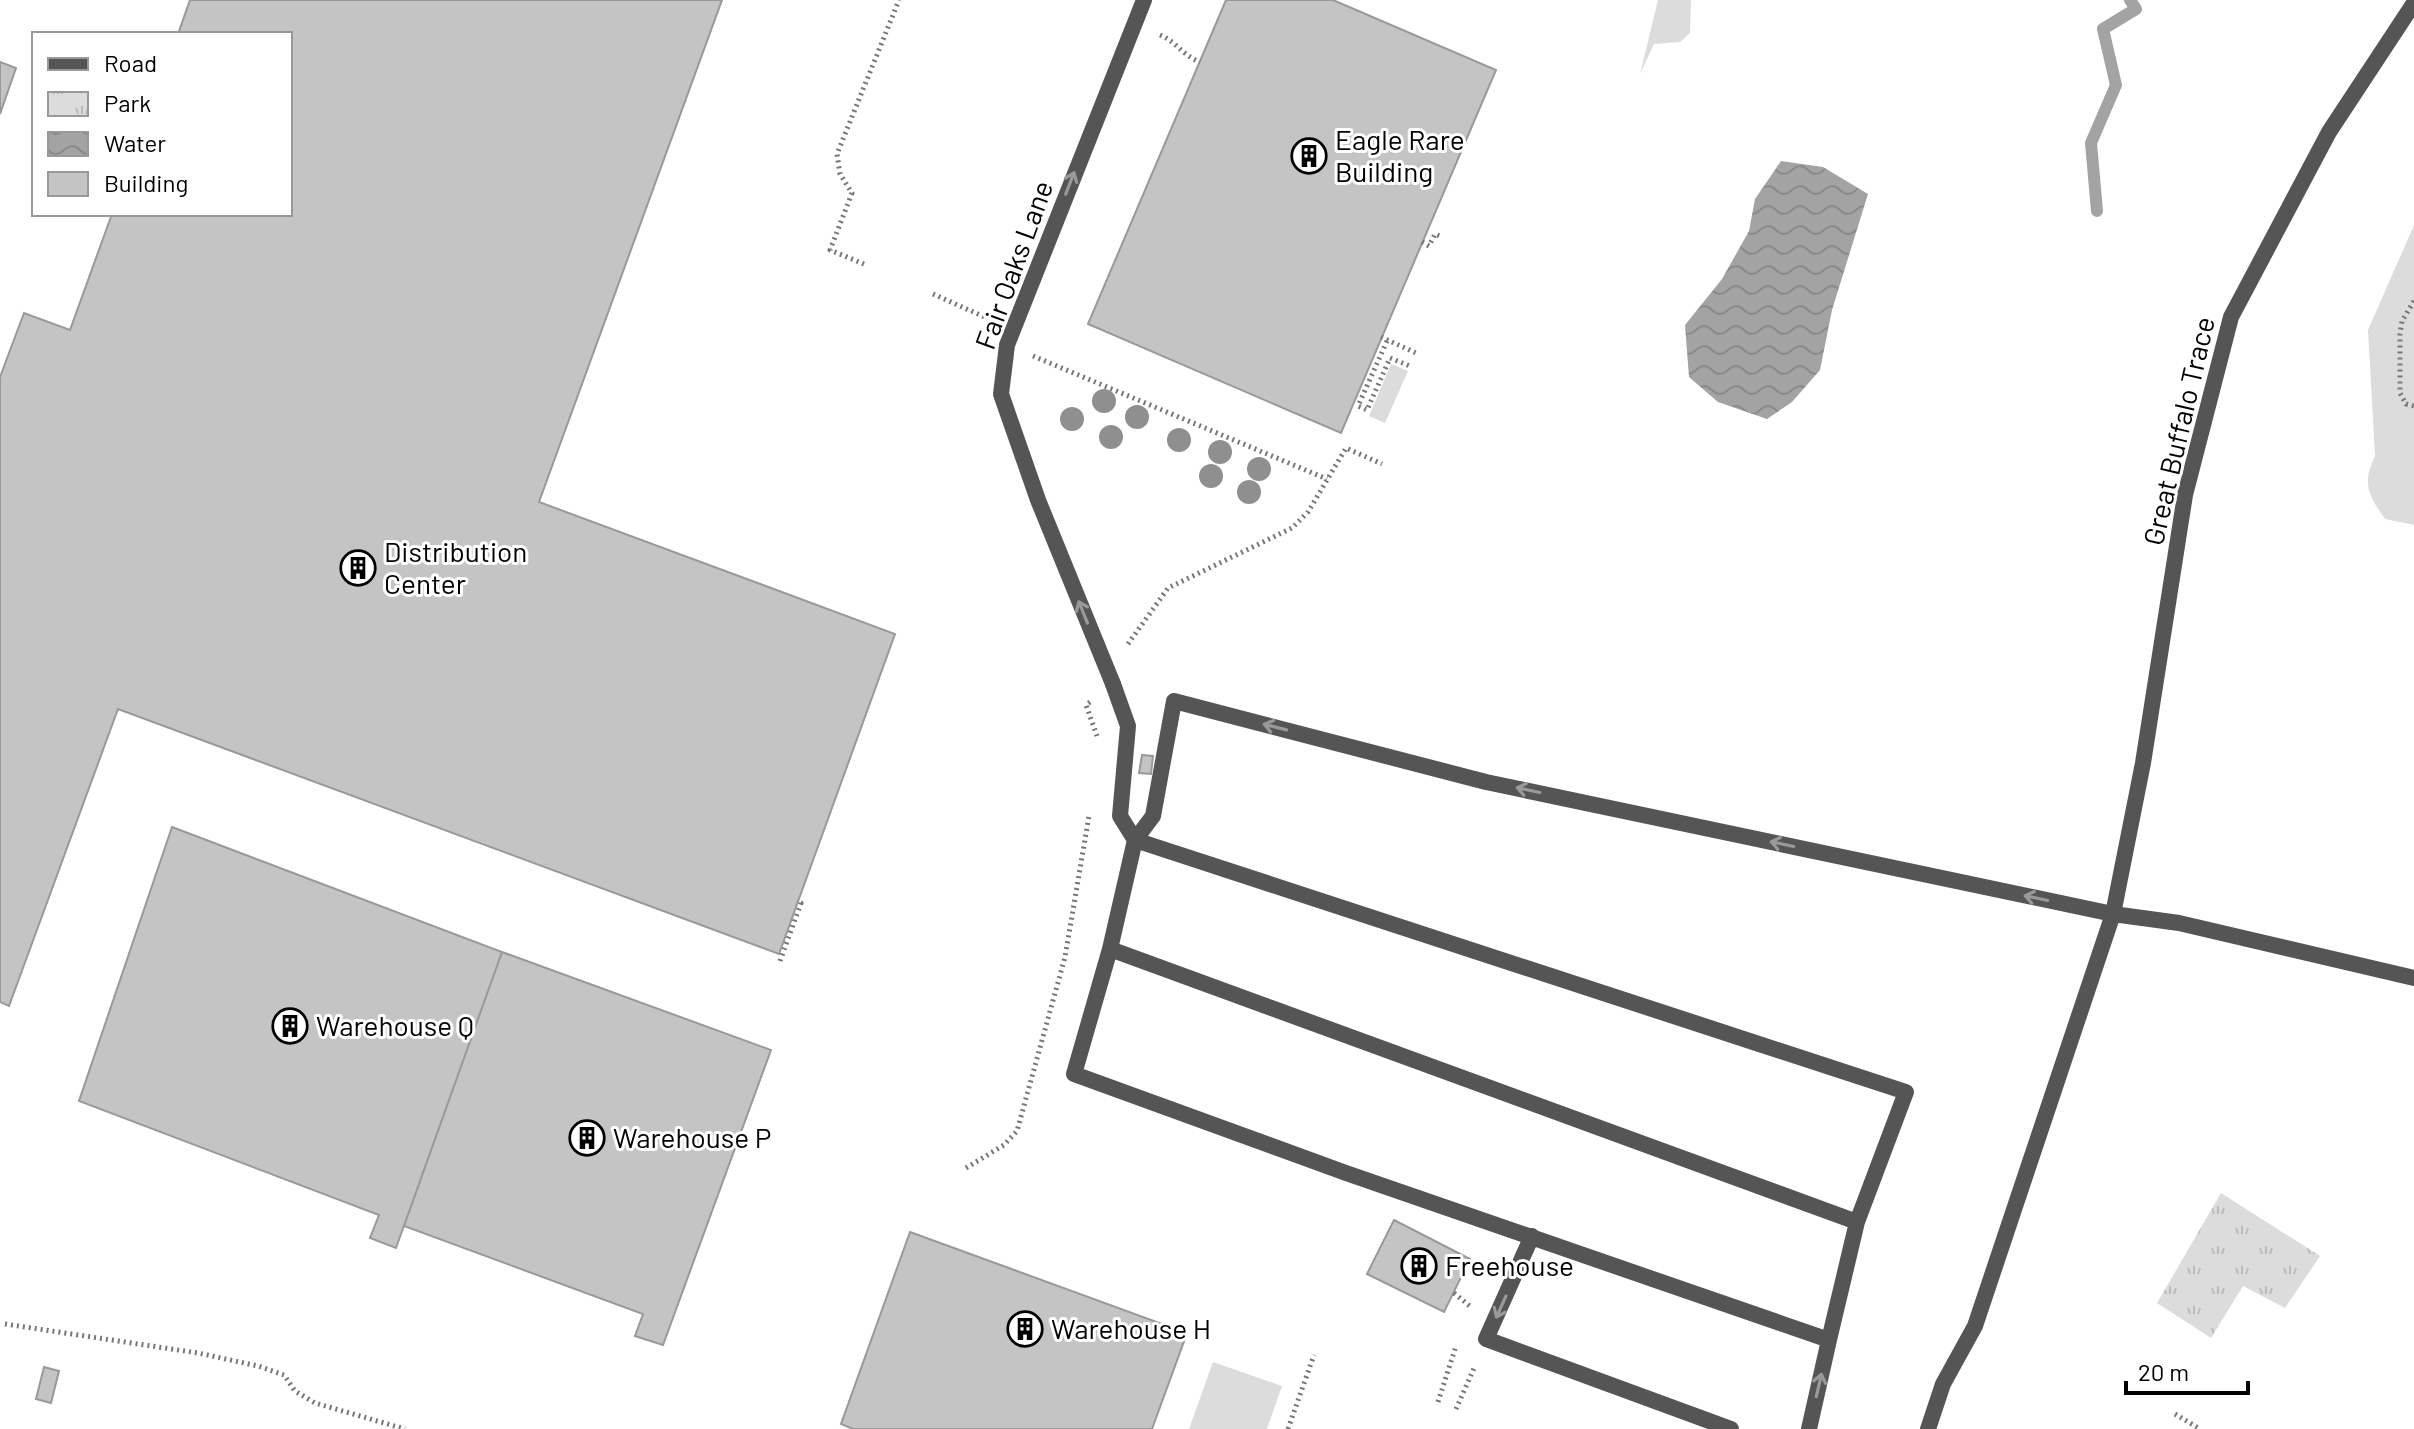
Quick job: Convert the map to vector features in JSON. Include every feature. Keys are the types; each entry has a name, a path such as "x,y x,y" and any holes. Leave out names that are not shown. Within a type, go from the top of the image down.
{"street":[{"name":"Fair Oaks Lane","path":"1135,840 1120,816 1128,726 1038,500 1001,394 1007,345 1144,0"},
{"name":"Great Buffalo Trace","path":"1928,1429 1943,1384 1975,1326 2113,914 2143,763 2185,495 2231,317 2329,132 2414,3"},
{"path":"1829,1340 1346,1173 1074,1074 1110,949 1135,840 1153,816 1174,701 1486,782 2113,914 2179,923 2414,978"},
{"path":"1135,840 1906,1092 1857,1222 1809,1429"},
{"path":"1110,949 1857,1222"},
{"path":"1532,1236 1486,1339 1731,1429"}],"path":[{"path":"864,264 830,250 852,193 840,174 837,154 899,0"},
{"path":"1135,24 1170,39 1183,56 1200,62"},
{"path":"1422,242 1429,246 1435,234 1442,237"},
{"path":"933,294 986,316"},
{"path":"2414,301 2402,321 2398,377 2400,393 2406,404 2414,406"},
{"path":"1410,366 1390,358 1367,410 1358,406 1384,339 1416,353"},
{"path":"1007,345 1327,479"},
{"path":"1308,512 1346,448 1382,464"},
{"path":"780,961 801,903 797,901"},
{"path":"5,1324 198,1353 258,1366 284,1375 295,1391 315,1403 405,1429"},
{"path":"1456,1409 1486,1339"},
{"path":"1288,1429 1314,1355"},
{"path":"2175,1414 2200,1429"}],"green space":[{"path":"1658,0 1691,0 1690,33 1680,42 1654,44 1640,74"},
{"path":"2414,225 2414,525 2385,519 2369,489 2369,474 2375,456 2368,330"},
{"path":"1391,364 1408,371 1385,423 1369,416"},
{"path":"2221,1193 2320,1256 2285,1308 2243,1286 2211,1338 2157,1303"},
{"path":"1213,1362 1282,1386 1267,1429 1189,1429"}],"water":[{"path":"1781,161 1823,167 1868,194 1832,310 1820,370 1792,402 1767,419 1718,402 1689,377 1685,325 1722,279 1749,231 1755,199"}],"building":[{"name":"Distribution Center","path":"190,0 722,0 539,502 895,634 779,954 118,709 9,1006 0,1002 0,377 24,313 70,330 111,216 292,216 292,32 179,32"},
{"name":"Eagle Rare Building","path":"1226,0 1333,0 1496,70 1341,433 1088,324"},
{"path":"0,62 16,68 0,114"},
{"path":"1142,755 1153,756 1151,774 1139,773"},
{"name":"Warehouse Q","path":"172,827 502,952 396,1248 370,1238 379,1215 79,1101"},
{"name":"Warehouse P","path":"502,952 771,1050 663,1345 635,1336 643,1314 404,1226"},
{"name":"Freehouse","path":"1394,1220 1470,1259 1444,1312 1367,1274"},
{"name":"Warehouse H","path":"910,1232 1187,1333 1152,1429 853,1429 841,1424"},
{"path":"44,1367 59,1371 51,1403 36,1399"}],"waterway":[{"path":"2097,211 2091,143 2116,85 2103,29 2136,9 2130,0"}],"place":[{"name":"Eagle Rare Building","path":"1309,156"},
{"name":"Distribution Center","path":"358,568"},
{"name":"Warehouse Q","path":"290,1026"},
{"name":"Warehouse P","path":"587,1138"},
{"name":"Freehouse","path":"1419,1266"},
{"name":"Warehouse H","path":"1025,1329"}]}
